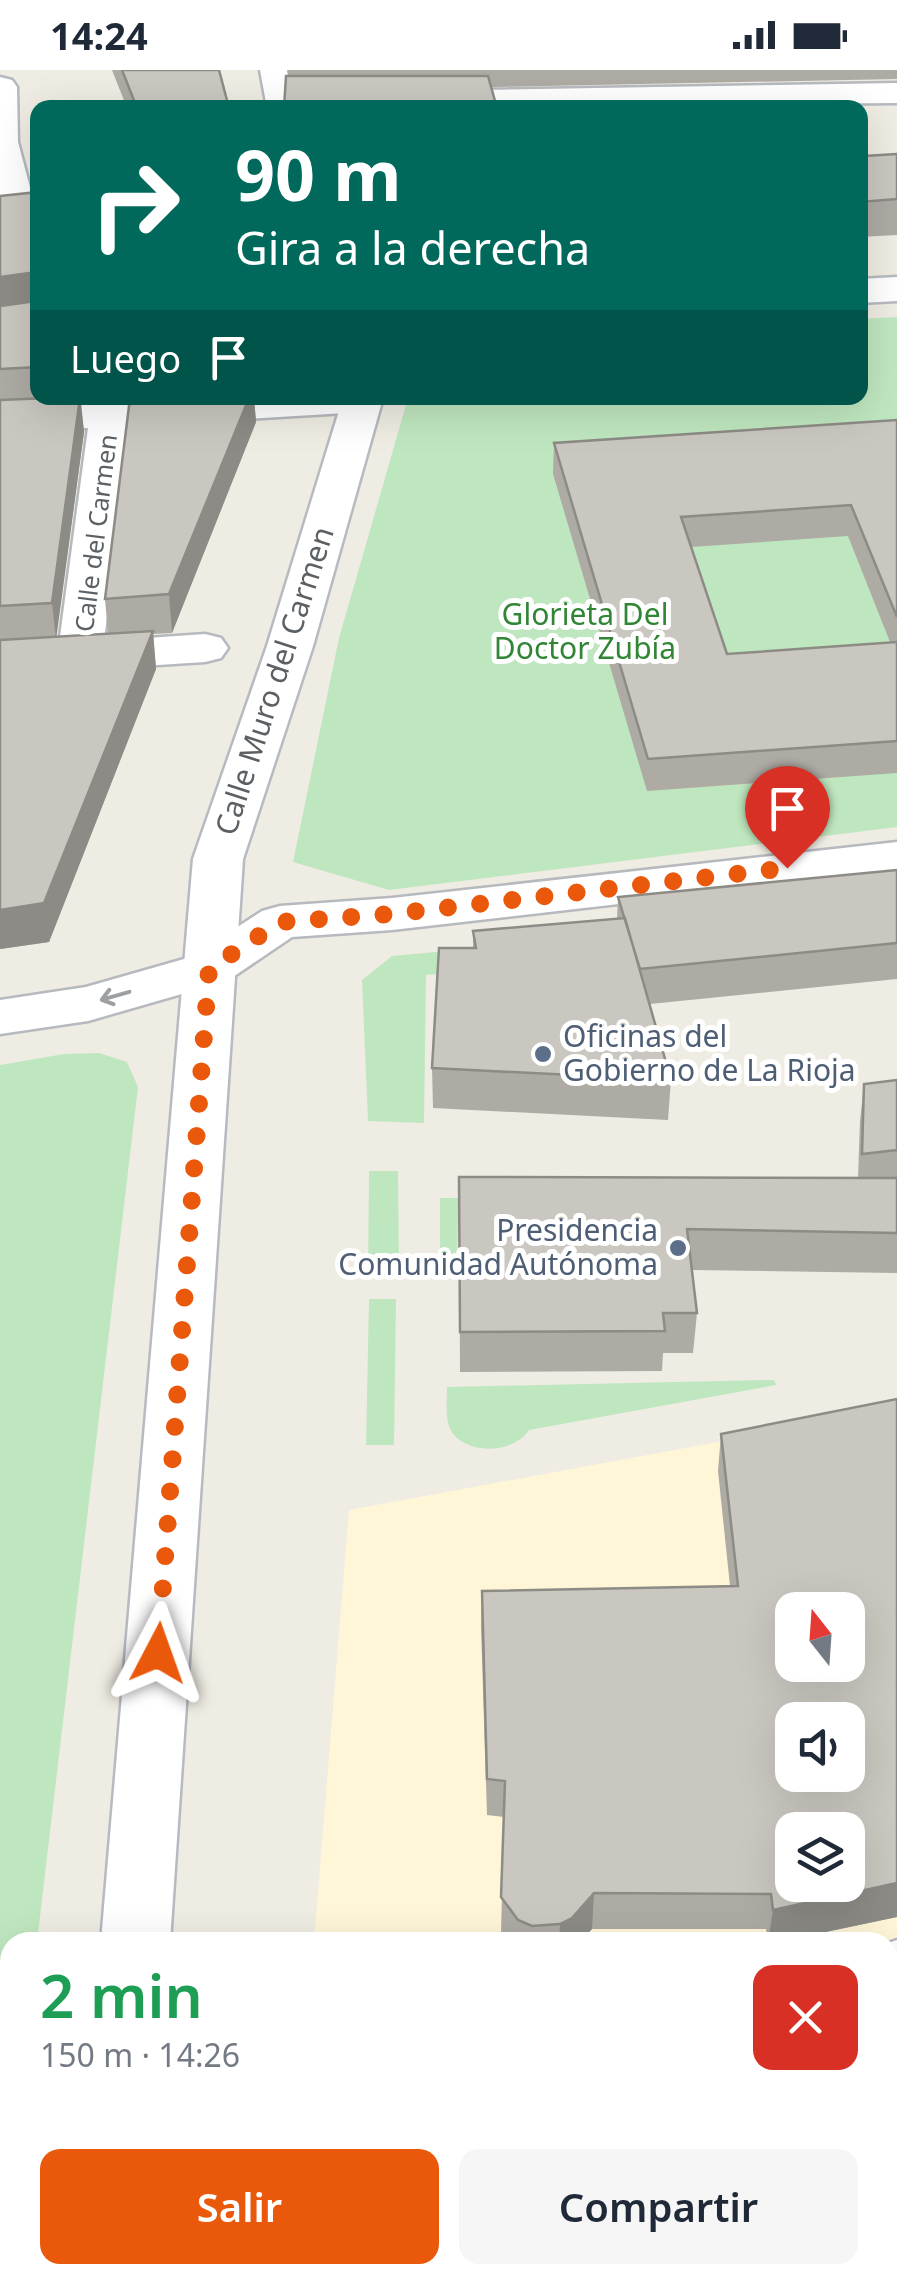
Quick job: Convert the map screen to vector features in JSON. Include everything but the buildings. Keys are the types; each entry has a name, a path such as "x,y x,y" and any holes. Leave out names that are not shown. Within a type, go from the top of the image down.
{"street":[{"path":"277,70 283,100"},
{"path":"0,87 0,142 18,214"},
{"path":"484,100 897,93"},
{"path":"868,291 897,289"},
{"path":"0,422 246,405"},
{"name":"Calle Muro del Carmen","path":"136,1932 218,859 290,646 360,405"},
{"name":"Calle del Carmen","path":"80,654 111,412"},
{"path":"0,661 205,648"},
{"path":"0,1017 88,1004 209,969 280,922 392,914 897,857"}],"shaded area":[{"path":"897,1409 897,1932 315,1932 349,1510"}],"green space":[{"name":"Glorieta Del Doctor Zubía","path":"897,317 897,827 389,890 293,862 339,638 406,405 868,405 868,319"},
{"path":"591,938 599,960 426,975 424,1123 368,1121 362,980 392,956"},
{"path":"99,1053 127,1062 138,1087 38,1932 0,1932 0,1065 64,1054"},
{"path":"369,1171 398,1171 399,1273 368,1274"},
{"path":"630,1197 631,1213 458,1213 457,1270 440,1270 440,1198"},
{"path":"369,1299 396,1299 394,1445 366,1445"},
{"path":"774,1380 776,1385 529,1430 512,1444 489,1449 457,1438 447,1419 447,1387"}],"place":[{"name":"Oficinas del Gobierno de La Rioja","path":"543,1054"},
{"name":"Presidencia Comunidad Autónoma","path":"678,1248"}],"route":[{"path":"158,1653 209,969 280,922 392,914 787,868"}]}
